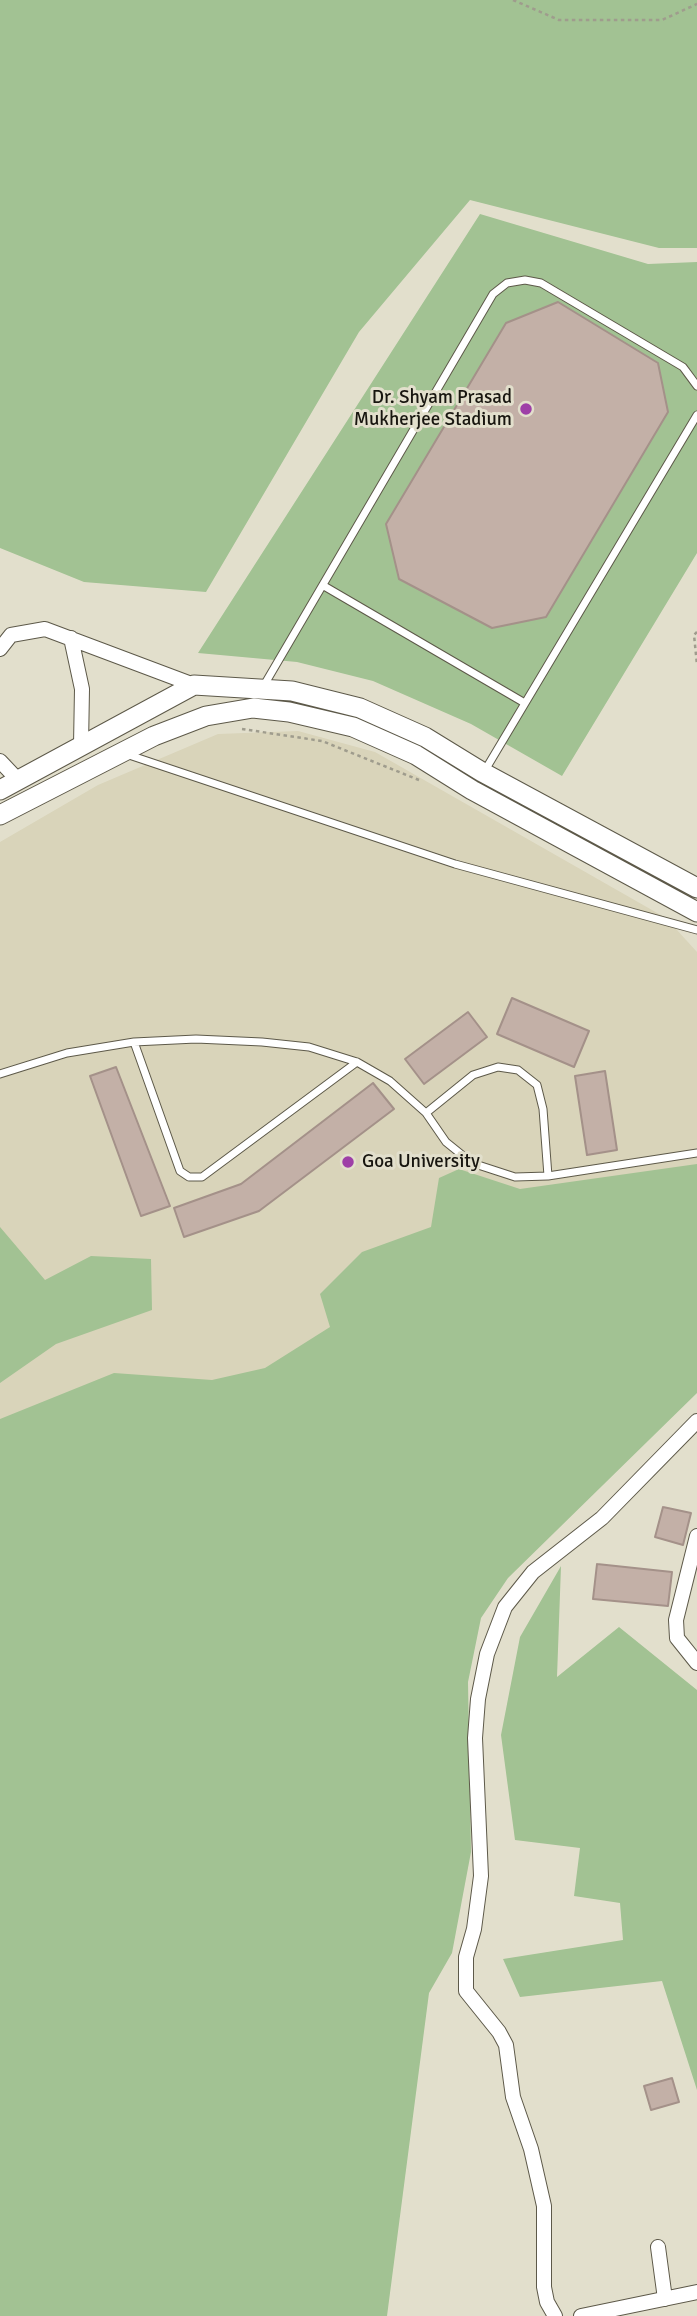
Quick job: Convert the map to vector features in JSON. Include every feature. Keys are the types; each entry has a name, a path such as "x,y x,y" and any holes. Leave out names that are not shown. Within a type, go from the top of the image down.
{"main road":[{"path":"0,790 80,744 194,685 292,691 360,708 425,737 697,888"},
{"path":"0,815 120,752 206,716 253,708 289,712 353,727 416,755 490,800 697,912"},
{"path":"490,800 493,777"}],"street":[{"path":"0,649 11,635 45,629 136,666 194,685"},
{"path":"71,638 82,690 80,744"},
{"path":"0,761 18,779"},
{"path":"555,2316 547,2302 544,2287 544,2206 531,2149 513,2097 506,2045 499,2032 466,1991 466,1957 474,1929 481,1876 475,1738 478,1699 486,1654 505,1607 533,1572 602,1518 697,1421"},
{"path":"697,1536 676,1620 677,1639 697,1663"},
{"path":"658,2247 665,2299"},
{"path":"581,2316 697,2292"}],"lane":[{"path":"263,688 493,294 507,283 525,280 541,283 683,367 697,386"},
{"path":"493,777 523,702 697,415"},
{"path":"324,586 523,702"},
{"path":"120,752 455,864 697,930"},
{"path":"0,1074 67,1053 134,1042 196,1039 309,1047 357,1062 390,1081 426,1113 446,1142 472,1163 515,1177 548,1176 697,1153"},
{"path":"134,1042 180,1171 189,1177 202,1177 357,1062"},
{"path":"426,1113 473,1075 498,1067 519,1070 537,1085 543,1109 548,1176"}],"path":[{"path":"513,0 559,20 662,20 697,4"},
{"path":"697,632 694,635 697,665"},
{"path":"238,729 322,741 420,780"}],"shaded area":[{"name":"Goa University","path":"298,731 375,752 666,918 697,952 697,1372 0,1666 0,842 98,785 218,734"}],"green space":[{"path":"0,0 697,0 697,248 659,248 470,200 359,332 206,592 84,582 0,548"},
{"name":"Dr. Shyam Prasad Mukherjee Stadium","path":"480,214 648,264 697,262 697,553 562,776 471,724 373,681 297,662 198,653"},
{"path":"697,1164 697,1393 508,1578 481,1618 468,1682 471,1852 452,1953 429,1993 387,2316 0,2316 0,1419 114,1373 212,1380 265,1368 330,1327 320,1294 362,1252 431,1227 439,1178 459,1169 520,1189"},
{"path":"0,1227 45,1280 91,1256 151,1259 152,1310 56,1344 0,1383"},
{"path":"561,1566 557,1677 619,1627 697,1690 697,2090 662,1981 520,1997 503,1959 623,1940 620,1903 574,1896 580,1848 515,1840 501,1735 520,1637"}],"building":[{"path":"558,302 658,363 668,412 546,617 492,628 399,579 386,524 506,323"},
{"path":"512,998 589,1031 574,1067 497,1034"},
{"path":"468,1012 487,1037 424,1084 405,1059"},
{"path":"116,1067 170,1206 141,1216 90,1076"},
{"path":"605,1071 617,1150 587,1155 575,1076"},
{"path":"373,1083 394,1109 259,1211 184,1237 174,1208 241,1184"},
{"path":"663,1507 691,1513 683,1545 655,1537"},
{"path":"597,1564 672,1572 668,1606 593,1599"},
{"path":"672,2078 679,2102 651,2110 644,2086"}],"place":[{"name":"Dr. Shyam Prasad Mukherjee Stadium","path":"526,409"},
{"name":"Goa University","path":"348,1162"}]}
